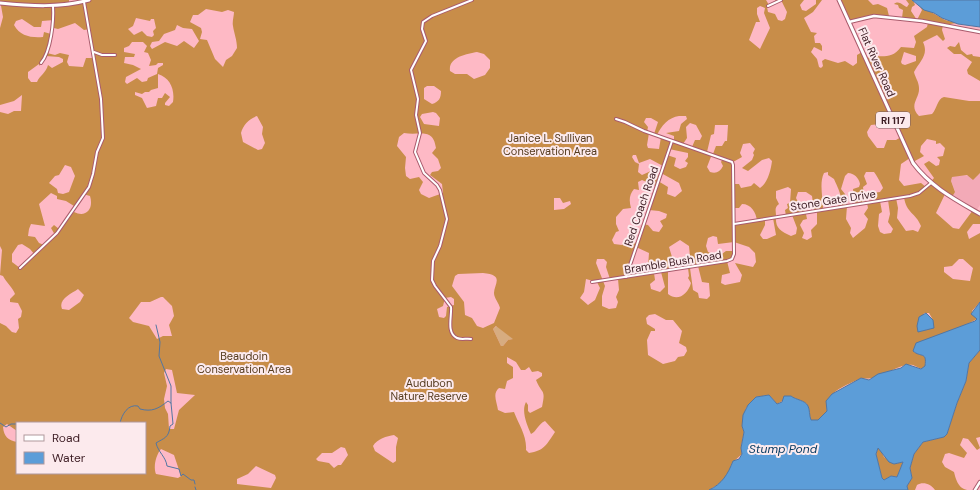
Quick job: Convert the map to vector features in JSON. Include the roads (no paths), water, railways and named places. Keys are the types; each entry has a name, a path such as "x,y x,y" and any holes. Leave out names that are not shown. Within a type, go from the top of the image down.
{"main road":[{"path":"0,3 38,7 89,0"},
{"name":"Flat River Road","path":"839,0 912,160 931,183 940,191 980,214"}],"street":[{"path":"471,339 458,338 454,335 450,325 451,307 432,280 433,261 443,236 447,214 440,190 437,185 424,173 415,152 420,133 416,112 418,99 410,70 426,41 426,37 422,29 423,22 432,16 472,0"},
{"path":"768,6 781,0"},
{"path":"20,268 57,233 91,183 97,152 104,135 101,99 94,52 84,1"},
{"path":"41,63 47,54 49,38 54,25 53,6"},
{"path":"849,22 874,16 922,21 980,32"},
{"path":"94,52 102,55 115,55"},
{"name":"Bramble Bush Road","path":"592,282 730,261 734,254 732,162 644,131 616,119"},
{"name":"Red Coach Road","path":"626,277 672,141"},
{"name":"Stone Gate Drive","path":"734,224 910,196 919,193 931,183"},
{"path":"975,490 980,482"}],"water":[{"path":"912,0 980,0 980,27 958,24 942,18 934,13 924,10"},
{"name":"Stump Pond","path":"980,302 980,350 969,363 966,381 947,434 944,437 923,442 914,454 910,468 912,478 907,486 908,490 709,490 721,482 727,474 733,461 739,459 742,454 741,448 744,432 742,426 743,415 748,405 756,397 769,395 777,404 782,402 784,396 791,396 807,404 811,420 818,420 827,411 826,401 832,394 861,378 869,380 878,374 901,368 906,364 921,369 925,366 925,358 913,351 916,343 975,321 977,319 971,314","holes":["878,448 889,462 894,464 903,462 897,477 891,476 884,480 882,478 876,454"]},
{"path":"926,313 933,320 934,328 918,332 917,326 919,317"}],"waterway":[{"path":"156,325 160,342 159,356 171,386 171,403"},
{"path":"120,422 122,416 128,408 138,406 140,409 151,410 158,408 168,401 171,403 173,424 170,426 169,433 164,439 156,443 167,466 179,469 181,476 183,474 191,480 194,480 195,484"},
{"path":"0,423 6,427 11,424 16,424"}],"park label":[{"name":"Janice L. Sullivan Conservation Area","path":"550,144"},
{"name":"Beaudoin Conservation Area","path":"244,362"},
{"name":"Audubon Nature Reserve","path":"429,389"}]}
